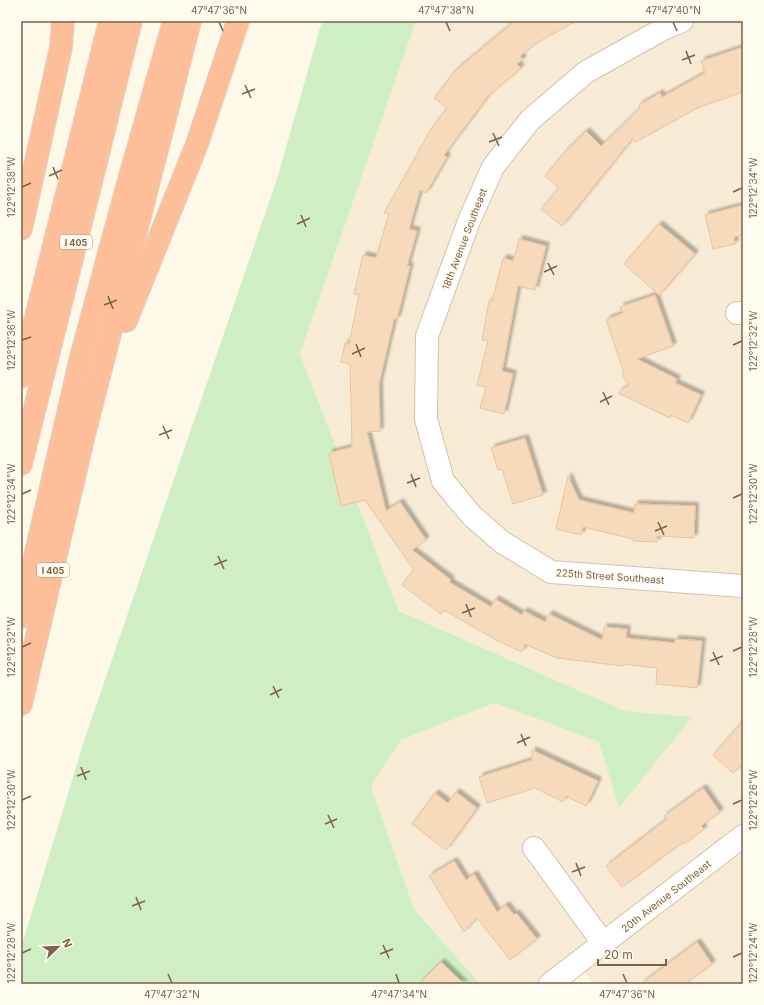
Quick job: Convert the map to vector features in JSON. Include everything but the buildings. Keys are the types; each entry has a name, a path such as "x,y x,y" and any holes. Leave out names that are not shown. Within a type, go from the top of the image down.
{"highway":[{"path":"60,47 63,21"},
{"path":"21,229 60,47 67,21"},
{"name":"I 405","path":"21,377 110,21"},
{"name":"I 405","path":"21,464 131,21"},
{"name":"I 405","path":"21,617 81,357 174,21"},
{"name":"I 405","path":"21,704 84,435 190,21"},
{"path":"84,435 119,338 197,144 238,21"}],"street":[{"name":"18th Avenue Southeast","path":"428,336 469,221 493,167 530,120 586,72 665,28 682,21"},
{"name":"225th Street Southeast","path":"428,336 426,419 443,481 472,516 502,542 551,572 743,586"},
{"name":"20th Avenue Southeast","path":"550,984 743,836"},
{"path":"534,848 603,943"}],"shaded area":[{"path":"416,21 743,21 743,984 592,984 579,963 550,984 480,984 414,909 371,786 401,740 495,703 599,742 619,807 691,717 625,711 399,611 300,354"}],"green space":[{"path":"322,21 416,21 300,354 399,611 625,711 692,717 619,808 599,742 495,703 401,740 371,786 414,909 480,984 21,984 21,948 84,741 277,179"}]}
